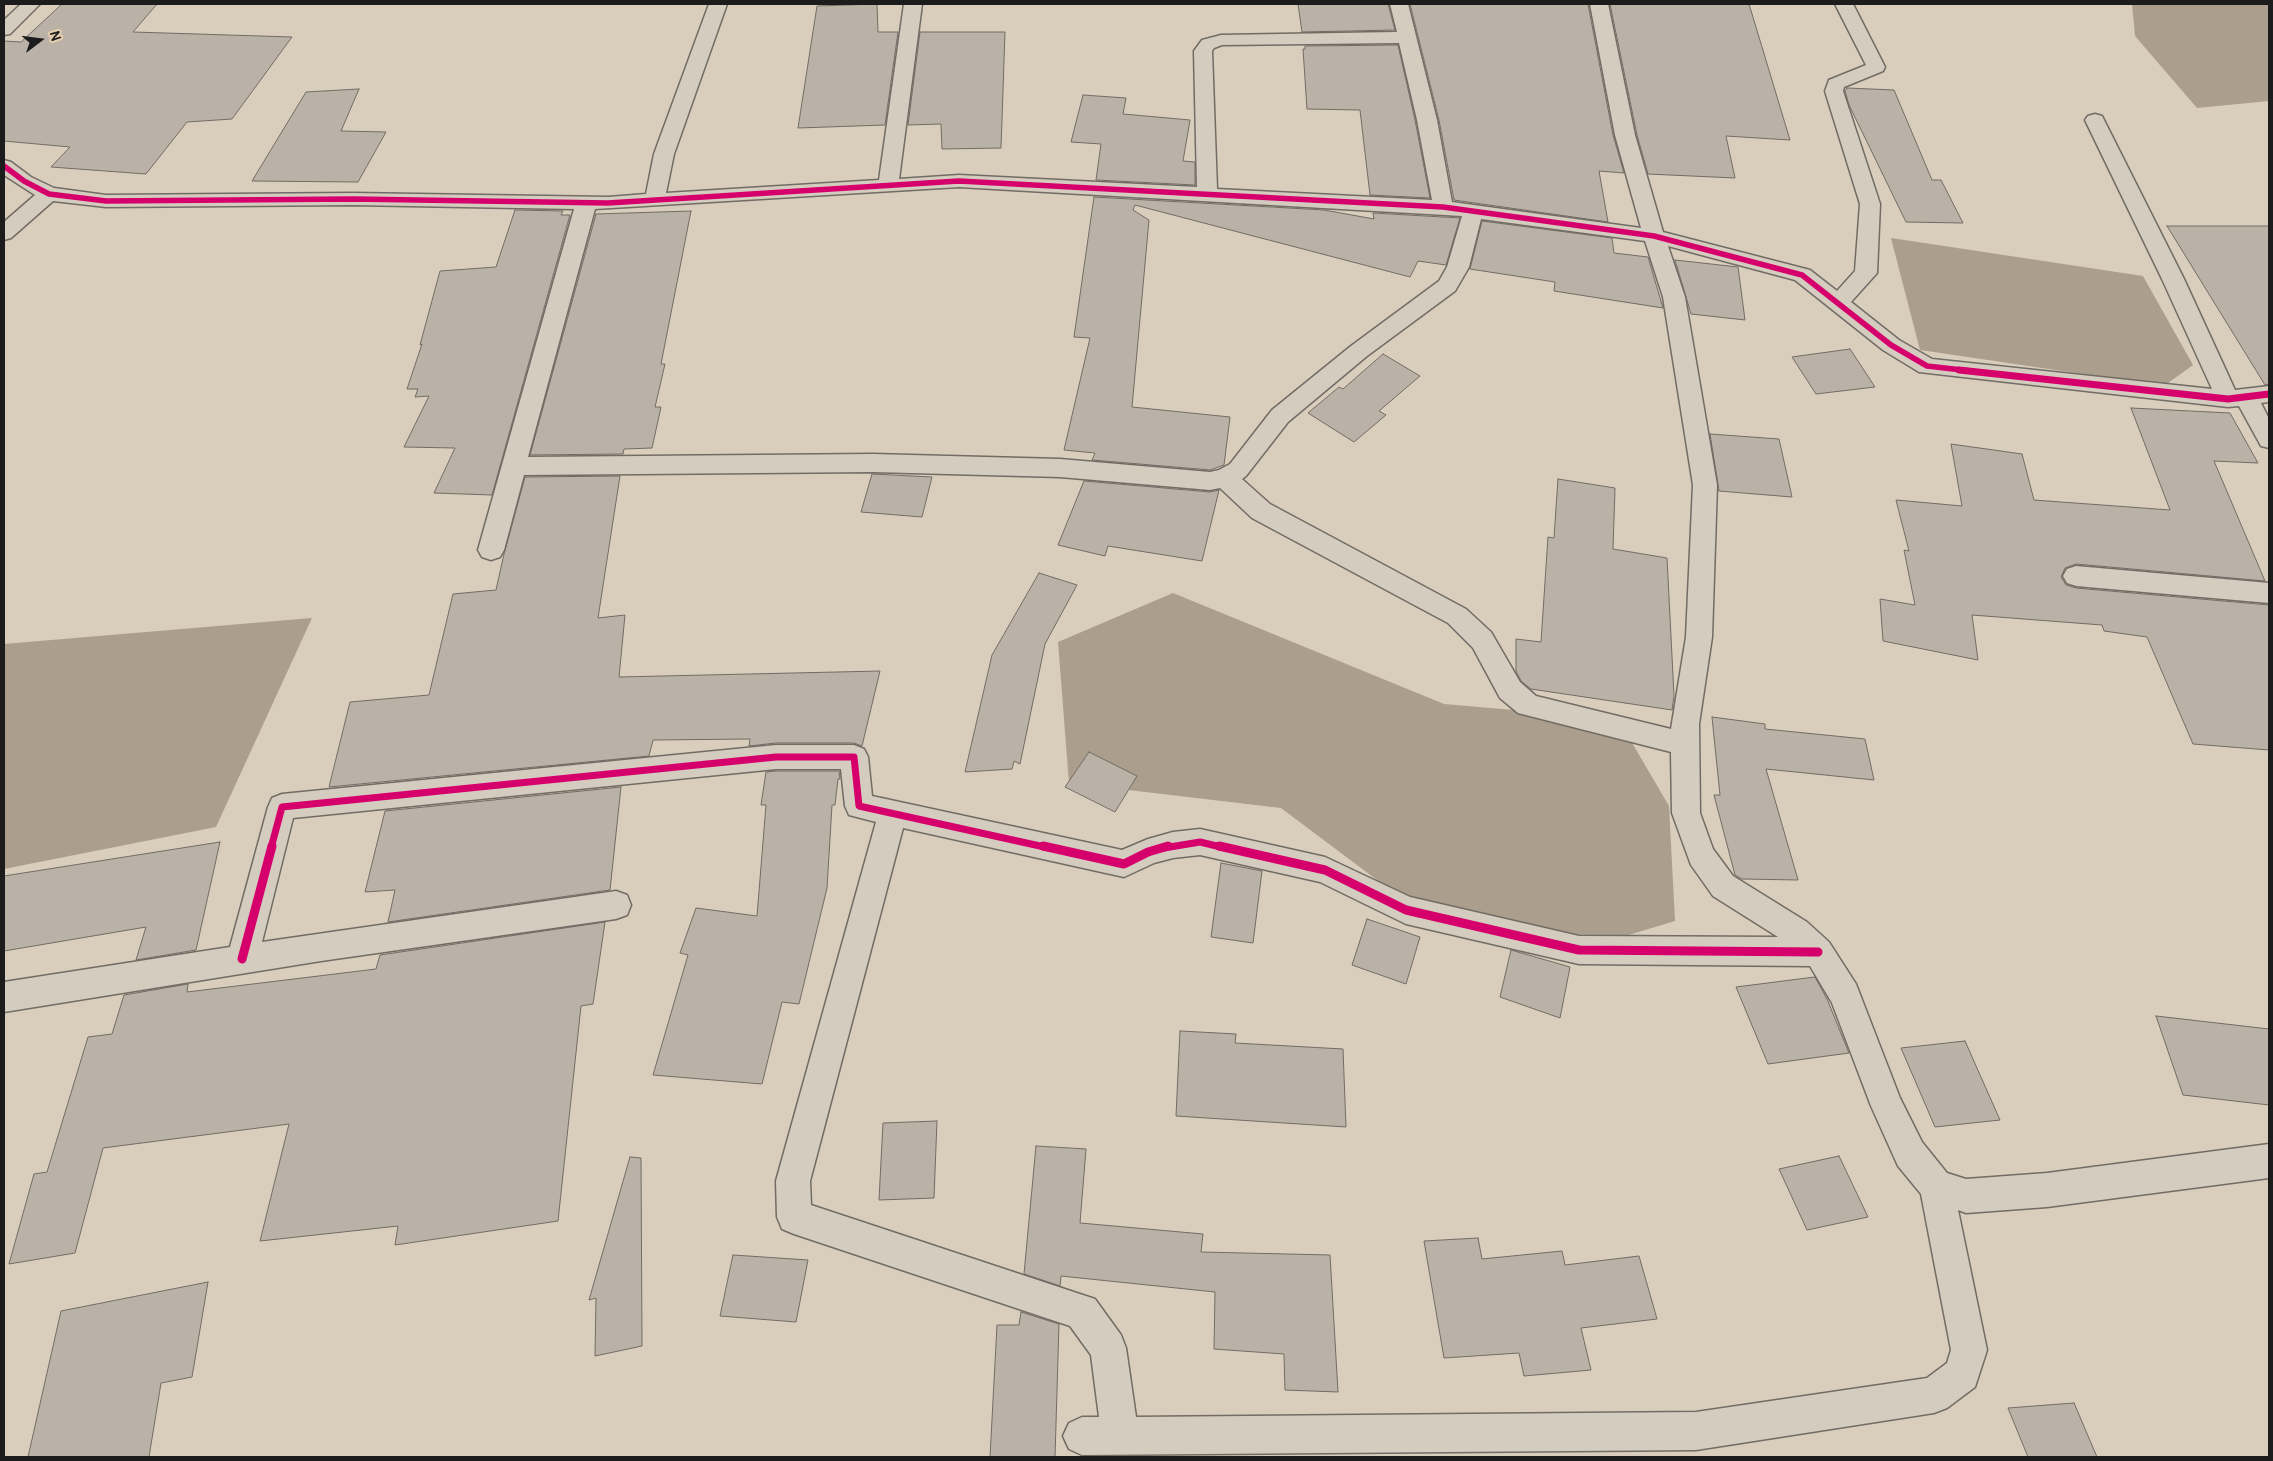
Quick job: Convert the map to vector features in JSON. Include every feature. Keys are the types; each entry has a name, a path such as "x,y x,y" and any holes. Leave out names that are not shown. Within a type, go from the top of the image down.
{"street":[{"path":"4,30 31,4"},
{"path":"654,200 664,154 718,4"},
{"path":"888,185 913,4"},
{"path":"1398,4 1427,120 1442,207"},
{"path":"1082,1436 1696,1431 1934,1395 1962,1374 1969,1350 1936,1186 1910,1154 1887,1106 1845,995 1818,952 1796,932 1723,886 1701,856 1686,814 1685,724 1699,637 1705,485 1674,297 1625,135 1599,4"},
{"path":"1838,303 1866,273 1870,204 1834,91 1836,84 1876,67 1844,4"},
{"path":"1207,193 1202,52 1208,44 1221,40 1406,37"},
{"path":"2096,120 2173,279 2237,398 2269,440"},
{"path":"4,166 24,181 49,194 106,202 353,199 586,203 959,180 1442,207 1654,236 1802,275 1891,345 1927,366 2237,398 2269,394"},
{"path":"4,233 49,194"},
{"path":"491,550 586,203"},
{"path":"514,466 873,463 1060,468 1210,481 1225,478 1238,470 1280,416 1359,351 1448,286 1458,267 1473,212"},
{"path":"1225,478 1262,511 1457,616 1482,640 1510,690 1528,705 1686,744"},
{"path":"2076,576 2269,593"},
{"path":"242,959 282,808 776,757 854,757 859,806 1124,864 1148,852 1173,845 1200,842 1325,870 1406,910 1578,950 1818,952"},
{"path":"893,812 793,1181 794,1217 1082,1312 1108,1348 1120,1436"},
{"path":"4,997 242,959 616,905"},
{"path":"1936,1186 1966,1196 2047,1190 2269,1161"}],"shaded area":[{"path":"2132,4 2269,4 2269,101 2197,108 2135,36"},
{"path":"1891,238 2143,276 2193,365 2164,386 1920,350"},
{"path":"1173,593 1444,704 1618,719 1669,806 1675,921 1602,943 1405,901 1281,808 1069,783 1058,642"},
{"path":"312,618 216,827 4,869 4,644"}],"building":[{"path":"62,4 157,4 133,32 292,37 232,119 187,122 146,174 51,167 70,147 4,141 4,41 21,42"},
{"path":"877,4 878,32 898,32 885,125 798,128 817,6"},
{"path":"1298,4 1388,4 1395,30 1302,32"},
{"path":"1410,4 1588,4 1613,135 1624,173 1599,171 1608,222 1454,200 1439,120"},
{"path":"1610,4 1749,4 1790,140 1726,136 1735,178 1648,174 1637,135"},
{"path":"920,32 1005,32 1001,148 942,149 941,124 908,125"},
{"path":"1398,45 1430,198 1370,195 1360,110 1307,109 1303,49 1305,49 1305,46"},
{"path":"1847,88 1894,90 1932,180 1941,180 1963,223 1906,222 1849,105 1845,91"},
{"path":"359,89 341,131 386,132 358,182 252,181 306,92"},
{"path":"1083,95 1126,98 1123,114 1190,120 1183,161 1195,162 1195,185 1096,180 1101,144 1071,142"},
{"path":"1094,197 1324,210 1374,219 1373,213 1460,218 1446,265 1418,261 1410,277 1135,205 1133,210 1149,220 1132,407 1230,417 1224,465 1210,470 1092,460 1095,453 1064,450 1090,338 1074,337"},
{"path":"515,210 563,211 561,215 570,215 492,495 434,493 455,448 404,447 429,396 415,397 418,389 407,389 422,344 420,345 440,271 496,267"},
{"path":"691,211 661,364 665,364 655,407 661,407 652,448 624,449 623,454 530,455 596,214"},
{"path":"1482,221 1612,238 1614,253 1648,257 1663,308 1554,291 1555,282 1470,269"},
{"path":"2167,226 2269,226 2269,384 2265,385"},
{"path":"1675,260 1738,267 1745,320 1691,314"},
{"path":"1850,349 1875,387 1816,394 1792,357"},
{"path":"1383,354 1420,376 1379,411 1386,415 1354,442 1308,413 1339,387 1343,389"},
{"path":"2131,408 2230,413 2258,463 2214,461 2265,581 2076,564 2065,568 2061,577 2066,585 2076,588 2269,605 2269,750 2193,744 2147,637 2104,631 2102,625 1972,615 1978,660 1883,641 1880,599 1915,605 1904,550 1909,551 1896,500 1962,506 1951,444 2022,454 2034,500 2170,510"},
{"path":"1710,434 1779,439 1792,497 1719,491"},
{"path":"872,474 932,477 922,517 861,512"},
{"path":"620,476 598,618 625,615 619,677 880,671 862,746 854,743 776,743 749,746 750,739 653,740 649,756 329,787 350,702 429,695 453,594 496,590 525,477"},
{"path":"1558,479 1615,488 1613,549 1667,558 1674,696 1672,710 1531,689 1521,681 1516,671 1516,639 1541,642 1548,537 1554,538"},
{"path":"1084,481 1210,492 1219,490 1202,561 1108,546 1105,556 1058,545"},
{"path":"1039,573 1077,585 1045,644 1020,764 1014,761 1012,769 965,772 992,655"},
{"path":"1712,717 1765,724 1765,729 1865,739 1874,780 1766,769 1798,880 1742,879 1735,875 1714,795 1720,795"},
{"path":"1089,752 1137,776 1115,812 1065,787"},
{"path":"839,771 840,779 838,779 835,805 832,805 827,888 799,1004 782,1002 762,1084 653,1075 688,955 680,953 696,908 757,916 766,805 761,805 766,772"},
{"path":"621,787 610,890 388,922 395,890 365,892 385,811"},
{"path":"220,842 196,950 136,960 146,927 4,951 4,876"},
{"path":"1221,863 1262,871 1253,943 1211,937"},
{"path":"1367,919 1420,937 1406,984 1352,965"},
{"path":"605,922 593,1004 581,1006 558,1221 395,1245 398,1226 260,1241 289,1124 103,1148 75,1253 9,1264 34,1174 47,1172 88,1037 112,1034 124,995 188,984 187,992 376,969 380,955"},
{"path":"1511,950 1570,967 1560,1018 1500,997"},
{"path":"1815,977 1827,999 1849,1053 1768,1064 1736,987"},
{"path":"2156,1016 2269,1029 2269,1105 2183,1095"},
{"path":"1180,1031 1236,1034 1235,1043 1343,1049 1346,1127 1176,1116"},
{"path":"1965,1041 2000,1120 1935,1127 1901,1048"},
{"path":"937,1121 934,1198 879,1200 883,1123"},
{"path":"1036,1146 1086,1149 1080,1223 1203,1234 1201,1252 1330,1255 1338,1392 1285,1390 1284,1354 1214,1349 1215,1292 1061,1276 1060,1286 1024,1274"},
{"path":"1839,1156 1868,1217 1807,1230 1779,1169"},
{"path":"630,1157 641,1158 642,1346 595,1356 596,1298 589,1300"},
{"path":"1478,1238 1482,1259 1562,1251 1565,1265 1639,1256 1657,1319 1581,1328 1591,1370 1524,1376 1519,1353 1444,1358 1424,1241"},
{"path":"733,1255 808,1260 796,1322 720,1316"},
{"path":"208,1282 192,1377 161,1383 149,1457 28,1457 61,1311"},
{"path":"1021,1312 1059,1324 1055,1457 990,1457 997,1325 1019,1325"},
{"path":"2074,1403 2097,1457 2028,1457 2008,1408"}],"cycle path":[{"path":"4,166 24,181 49,194 106,201 353,199 608,203 959,181 1443,207 1654,236 1802,275 1891,345 1927,366 2228,399 2269,394"},
{"path":"242,959 282,807 776,757 854,757 859,806 1124,864 1148,852 1173,845 1200,842 1325,870 1406,910 1579,950 1818,952"}]}
